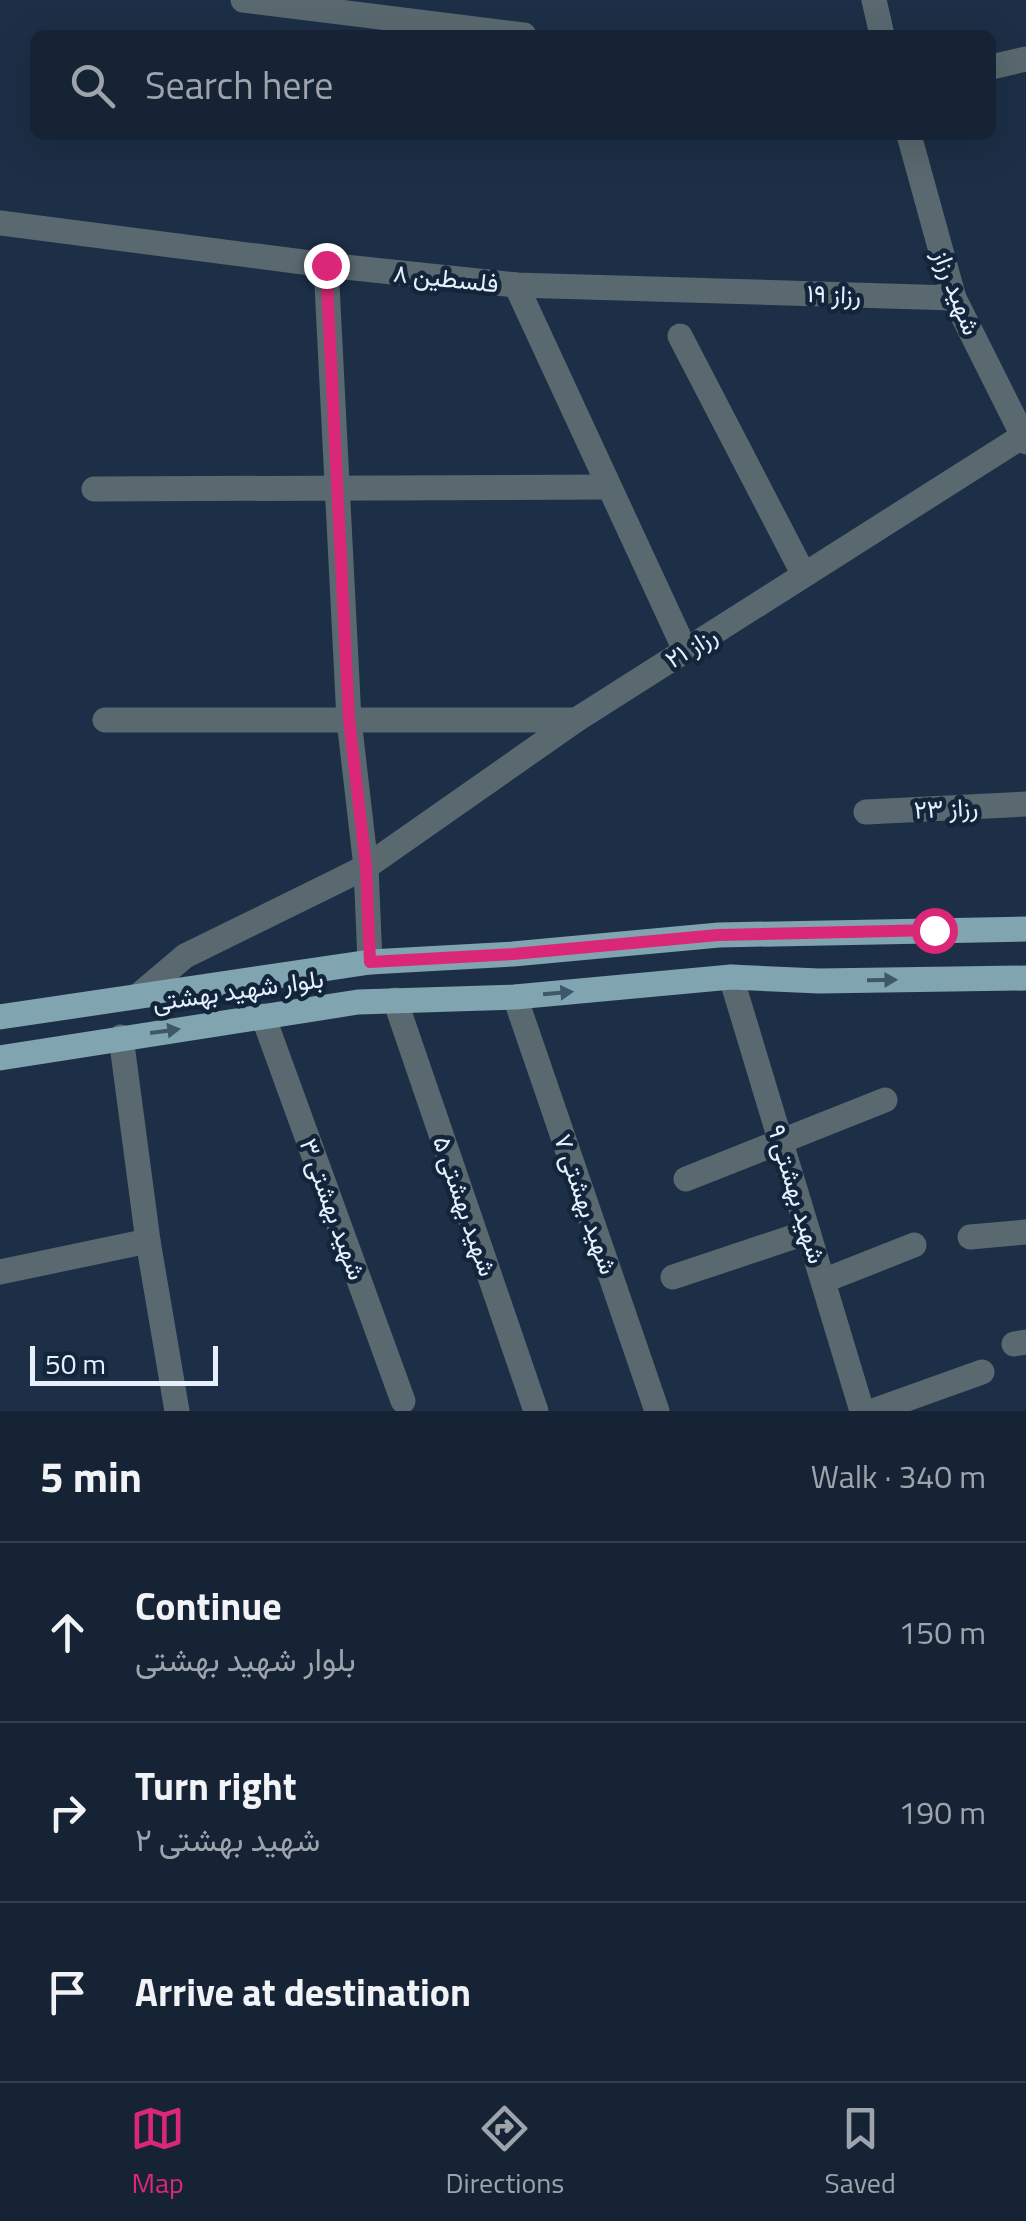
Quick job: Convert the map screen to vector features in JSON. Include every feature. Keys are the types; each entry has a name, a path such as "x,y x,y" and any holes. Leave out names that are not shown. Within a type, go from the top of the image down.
{"main road":[{"name":"بلوار شهید بهشتی","path":"6,1017 370,962 513,954 718,935 1026,929"},
{"name":"بلوار شهید بهشتی","path":"7,1057 263,1016 395,1000 515,996 730,977 1026,978"},
{"path":"6,1017 2,1039 7,1057"}],"street":[{"path":"243,0 484,30"},
{"path":"874,0 881,30"},
{"path":"996,67 1026,59"},
{"name":"شهید رزاز","path":"909,140 954,298 1024,439"},
{"name":"فلسطین ۸","path":"0,223 516,285 715,290"},
{"path":"326,265 349,720 366,866 370,962"},
{"path":"516,285 686,650"},
{"name":"رزاز ۱۹","path":"715,290 954,298"},
{"path":"680,336 804,575"},
{"name":"رزاز ۲۱","path":"140,995 185,956 366,866 576,720 1024,439"},
{"path":"94,490 608,487"},
{"path":"105,720 576,720"},
{"name":"رزاز ۲۳","path":"866,812 1026,804"},
{"name":"شهید بهشتی ۹","path":"730,977 862,1411"},
{"name":"شهید بهشتی ۷","path":"515,996 657,1411"},
{"name":"شهید بهشتی ۵","path":"395,1000 536,1411"},
{"name":"شهید بهشتی ۳","path":"263,1016 403,1401"},
{"path":"122,1037 148,1241 177,1411"},
{"path":"686,1179 885,1100"},
{"path":"673,1276 808,1232"},
{"path":"970,1238 1026,1232"},
{"path":"0,1272 148,1241"},
{"path":"823,1281 914,1245"},
{"path":"873,1411 982,1372"}],"route":[{"path":"326,265 349,720 366,866 370,962 513,954 718,935 934,930"}]}
